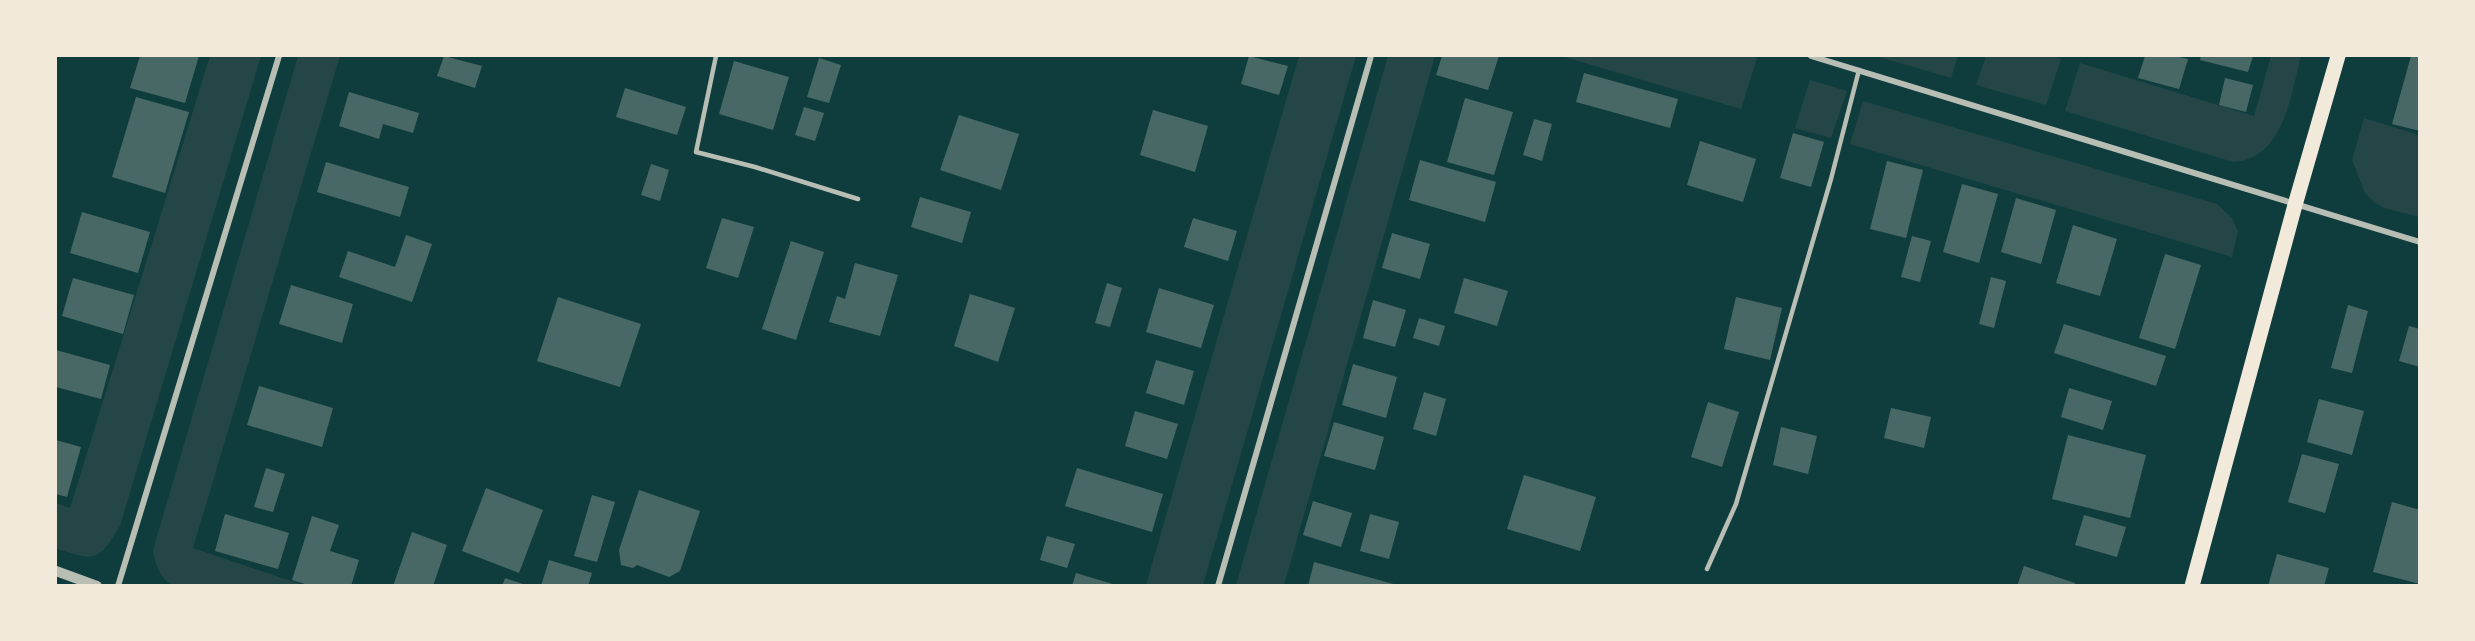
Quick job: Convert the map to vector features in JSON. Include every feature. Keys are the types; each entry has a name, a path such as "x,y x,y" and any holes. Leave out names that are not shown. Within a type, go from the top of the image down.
{"main road":[{"path":"2192,585 2295,205 2338,56"}],"street":[{"path":"118,585 279,56"},
{"path":"1218,585 1371,56"},
{"path":"1811,56 2420,242"},
{"path":"56,572 97,585"}],"lane":[{"path":"716,56 696,152 755,167 858,199"},
{"path":"1707,569 1740,493 1831,179 1859,70"}],"shaded area":[{"path":"210,56 261,56 120,526 100,552 94,556 79,556 56,548 56,503 70,508"},
{"path":"298,56 340,56 193,548 303,585 172,585 164,579 159,570 153,550"},
{"path":"1299,56 1356,56 1203,585 1146,585"},
{"path":"1388,56 1435,56 1284,585 1236,585"},
{"path":"1561,56 1750,56 1757,58 1741,109"},
{"path":"1876,56 1958,56 1951,78"},
{"path":"1986,56 2050,56 2061,59 2046,105 1976,85"},
{"path":"2271,56 2301,56 2289,105 2282,122 2264,150 2250,158 2233,162 2065,111 2080,63 2254,116"},
{"path":"1810,80 1847,91 1831,138 1795,128"},
{"path":"1863,101 2217,204 2232,218 2238,231 2232,257 1850,144"},
{"path":"2364,118 2419,135 2419,217 2384,208 2365,193 2352,160"}],"building":[{"path":"140,56 199,56 185,103 130,88"},
{"path":"444,56 482,66 475,88 437,76"},
{"path":"1249,56 1288,66 1279,95 1241,84"},
{"path":"1442,56 1499,56 1488,90 1436,75"},
{"path":"2145,56 2175,56 2188,59 2179,89 2138,78"},
{"path":"2201,56 2253,56 2248,72 2200,60"},
{"path":"2411,56 2420,57 2420,131 2392,124"},
{"path":"819,58 841,65 829,103 807,97"},
{"path":"734,61 789,77 773,130 719,114"},
{"path":"1584,73 1678,99 1670,128 1576,102"},
{"path":"2225,78 2253,85 2246,112 2219,105"},
{"path":"625,88 686,107 677,135 616,117"},
{"path":"349,92 419,113 413,133 383,124 379,139 339,126"},
{"path":"136,97 189,112 165,193 112,177"},
{"path":"1465,98 1513,112 1494,175 1447,162"},
{"path":"804,107 824,113 815,141 795,135"},
{"path":"1153,110 1208,126 1195,172 1140,155"},
{"path":"959,115 1019,134 1001,190 940,170"},
{"path":"1534,119 1552,124 1542,161 1523,155"},
{"path":"1793,133 1824,142 1811,187 1780,178"},
{"path":"1700,141 1756,159 1743,202 1687,185"},
{"path":"1420,160 1496,182 1485,222 1409,200"},
{"path":"1887,161 1923,170 1906,238 1870,229"},
{"path":"326,162 409,187 400,217 317,192"},
{"path":"651,164 669,170 660,201 641,195"},
{"path":"1962,184 1998,194 1979,263 1943,252"},
{"path":"920,197 971,212 962,243 911,227"},
{"path":"2016,198 2056,210 2041,264 2001,252"},
{"path":"82,212 150,232 138,273 70,253"},
{"path":"722,218 754,227 738,278 706,268"},
{"path":"1193,218 1237,231 1228,261 1184,247"},
{"path":"2073,225 2117,239 2100,296 2056,283"},
{"path":"1392,233 1430,244 1420,279 1382,268"},
{"path":"406,235 432,244 412,302 339,277 348,251 395,267"},
{"path":"1912,236 1931,241 1920,282 1901,277"},
{"path":"791,241 824,252 796,340 762,329"},
{"path":"2165,254 2201,265 2175,349 2139,338"},
{"path":"855,263 898,275 880,336 829,322 837,296 845,299"},
{"path":"1991,277 2006,281 1994,328 1979,324"},
{"path":"73,278 134,295 123,334 62,316"},
{"path":"1464,278 1508,291 1497,326 1454,313"},
{"path":"1107,283 1122,288 1110,327 1095,323"},
{"path":"291,285 353,304 342,343 279,324"},
{"path":"1159,288 1214,305 1201,348 1146,332"},
{"path":"970,294 1015,308 998,362 954,346"},
{"path":"558,297 641,324 620,387 537,361"},
{"path":"1736,297 1782,308 1770,360 1724,349"},
{"path":"1373,300 1406,310 1395,347 1363,338"},
{"path":"2348,305 2368,311 2352,373 2331,368"},
{"path":"1419,318 1445,326 1439,346 1413,338"},
{"path":"2064,324 2166,356 2156,386 2054,353"},
{"path":"2409,326 2420,329 2420,367 2399,361"},
{"path":"56,350 110,365 101,399 56,387"},
{"path":"1156,360 1194,371 1184,405 1146,393"},
{"path":"1353,364 1397,377 1386,418 1342,405"},
{"path":"259,386 333,408 322,447 247,425"},
{"path":"2069,388 2112,401 2103,430 2061,417"},
{"path":"1424,392 1446,399 1436,436 1413,429"},
{"path":"2319,399 2364,411 2352,455 2307,442"},
{"path":"1708,402 1739,412 1722,467 1691,457"},
{"path":"1891,408 1931,417 1924,448 1884,438"},
{"path":"1135,411 1178,424 1167,459 1125,446"},
{"path":"1334,422 1384,437 1375,470 1324,456"},
{"path":"1781,427 1817,436 1808,474 1773,465"},
{"path":"2068,435 2146,455 2130,518 2052,499"},
{"path":"56,440 81,447 67,497 56,494"},
{"path":"2302,454 2339,464 2325,513 2288,502"},
{"path":"266,468 285,474 273,512 254,507"},
{"path":"1077,468 1163,494 1152,532 1065,506"},
{"path":"1524,475 1596,497 1580,551 1507,529"},
{"path":"486,488 543,510 519,573 462,551"},
{"path":"639,490 700,511 680,571 669,577 637,565 633,568 621,565 619,550"},
{"path":"592,495 615,502 597,562 574,556"},
{"path":"1313,501 1352,513 1341,547 1303,535"},
{"path":"2392,502 2420,510 2420,584 2373,572"},
{"path":"225,514 289,533 278,569 215,551"},
{"path":"1370,514 1399,522 1389,559 1360,551"},
{"path":"2084,515 2126,527 2117,557 2075,545"},
{"path":"312,516 339,525 330,551 359,560 351,586 311,586 292,580"},
{"path":"412,532 447,545 433,586 393,586"},
{"path":"1047,536 1075,544 1067,568 1040,560"},
{"path":"2277,554 2329,568 2324,586 2268,586"},
{"path":"549,560 592,573 588,586 541,586"},
{"path":"1314,562 1397,585 1397,586 1308,586"},
{"path":"2024,566 2075,583 2074,586 2017,586"},
{"path":"1076,573 1116,585 1116,586 1072,586"},
{"path":"505,578 526,585 526,586 502,586"}]}
